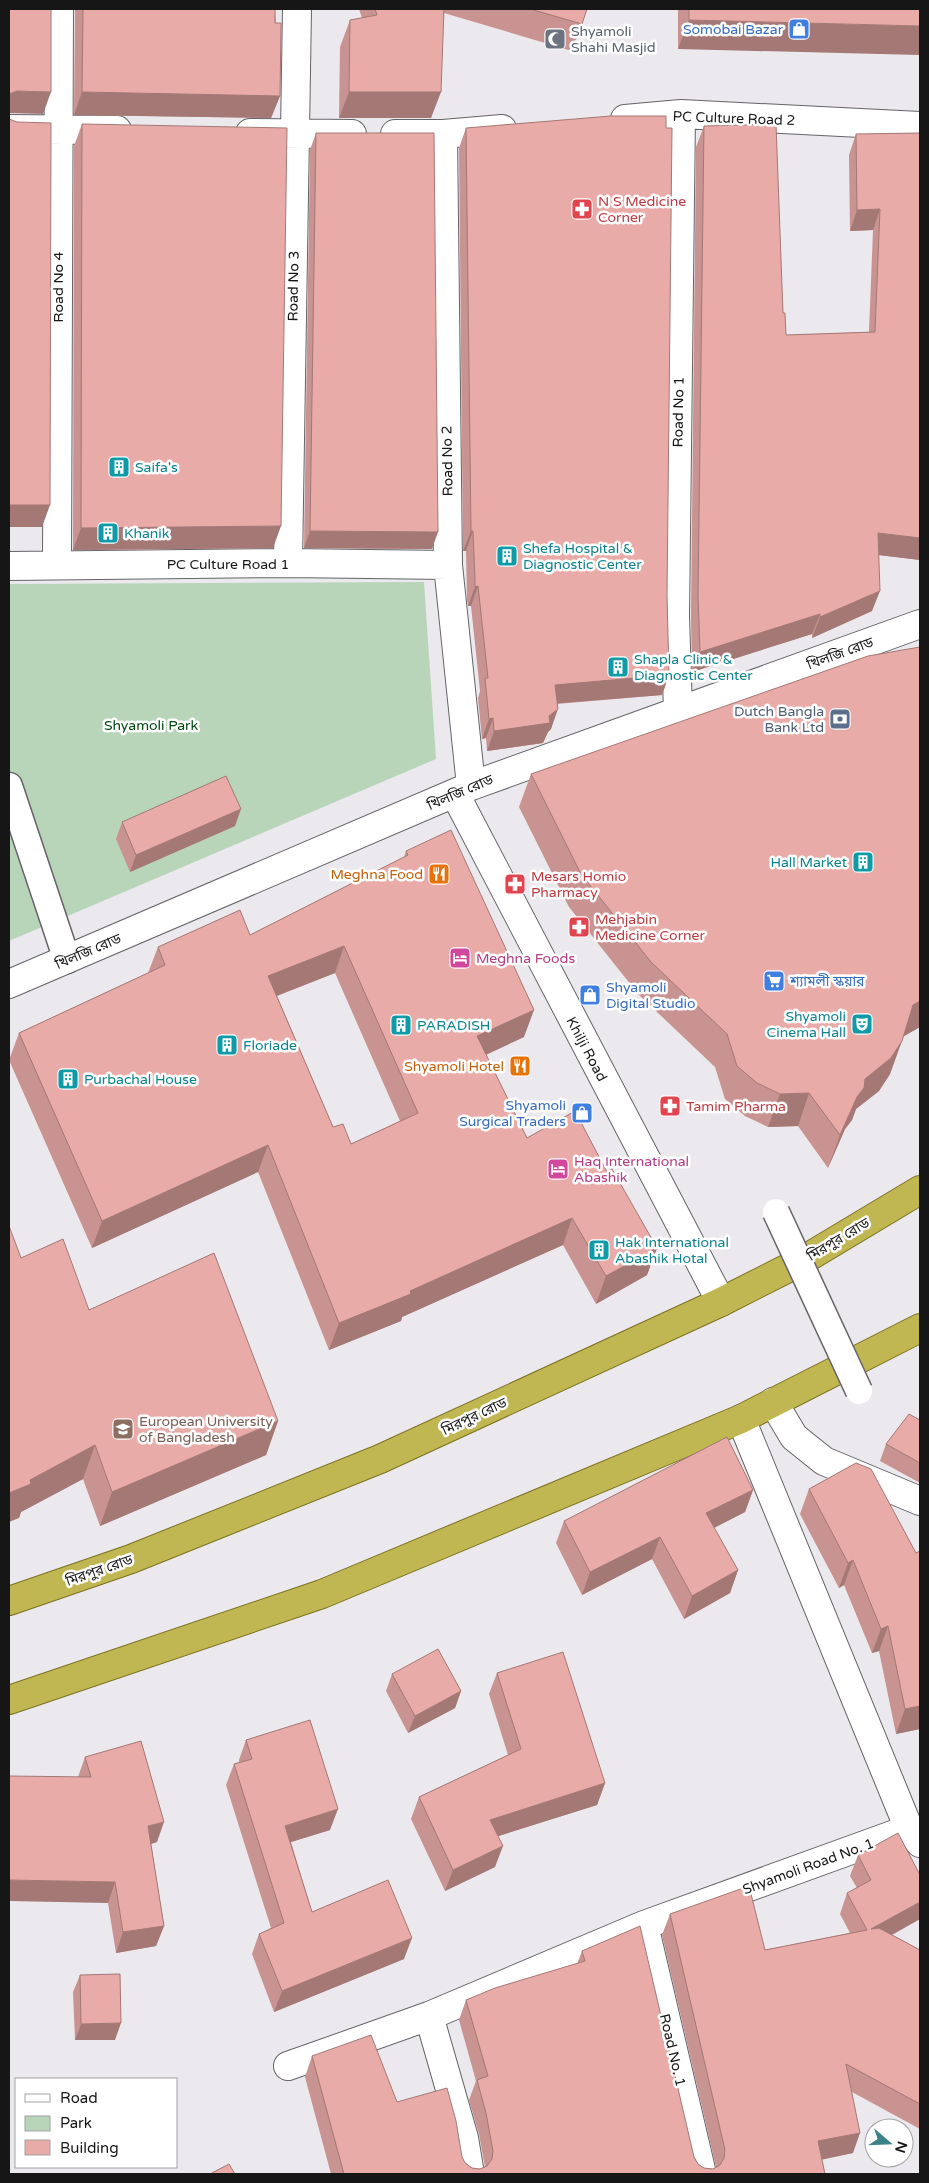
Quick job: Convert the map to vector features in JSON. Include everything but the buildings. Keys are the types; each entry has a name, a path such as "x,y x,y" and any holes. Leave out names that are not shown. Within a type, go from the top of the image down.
{"highway":[{"name":"মিরপুর রোড","path":"9,1601 131,1559 380,1460 721,1302 800,1262 920,1190"},
{"path":"9,1700 322,1594 742,1419 920,1328"}],"street":[{"name":"Road No 4","path":"57,564 59,9"},
{"name":"Road No 3","path":"288,563 297,9"},
{"name":"PC Culture Road 2","path":"602,121 681,114 920,126"},
{"name":"Road No 1","path":"678,711 675,616 681,114"},
{"path":"227,133 443,134 522,128"},
{"path":"9,129 138,131"},
{"name":"Road No 2","path":"443,134 448,565 463,790"},
{"name":"PC Culture Road 1","path":"9,566 288,563 448,565"},
{"name":"খিলজি রোড","path":"9,984 463,790 920,624"},
{"path":"9,786 67,960"},
{"name":"Khilji Road","path":"463,790 721,1302"},
{"path":"776,1212 859,1391"},
{"path":"773,1402 794,1437 824,1461 920,1501"},
{"name":"Shyamoli Road No. 1","path":"288,2066 429,2016 644,1925 914,1836 742,1419"},
{"name":"Road No. 1","path":"644,1925 702,2174"},
{"path":"429,2016 464,2138 470,2174"}],"green space":[{"name":"Shyamoli Park","path":"424,582 436,759 9,941 9,584"}],"place":[{"name":"Somobai Bazar","path":"799,29"},
{"name":"Shyamoli Shahi Masjid","path":"555,39"},
{"name":"N S Medicine Corner","path":"582,209"},
{"name":"Saifa's","path":"119,467"},
{"name":"Khanik","path":"108,533"},
{"name":"Shefa Hospital & Diagnostic Center","path":"507,556"},
{"name":"Shapla Clinic & Diagnostic Center","path":"618,667"},
{"name":"Dutch Bangla Bank Ltd","path":"840,719"},
{"name":"Hall Market","path":"863,862"},
{"name":"Meghna Food","path":"439,874"},
{"name":"Mesars Homio Pharmacy","path":"515,884"},
{"name":"Mehjabin Medicine Corner","path":"579,927"},
{"name":"Meghna Foods","path":"460,958"},
{"name":"শ্যামলী স্কয়ার","path":"774,981"},
{"name":"Shyamoli Digital Studio","path":"590,995"},
{"name":"Shyamoli Cinema Hall","path":"862,1024"},
{"name":"PARADISH","path":"401,1025"},
{"name":"Floriade","path":"227,1045"},
{"name":"Shyamoli Hotel","path":"520,1066"},
{"name":"Purbachal House","path":"68,1079"},
{"name":"Tamim Pharma","path":"670,1106"},
{"name":"Shyamoli Surgical Traders","path":"582,1113"},
{"name":"Haq International Abashik","path":"558,1169"},
{"name":"Hak International Abashik Hotal","path":"599,1250"},
{"name":"European University of Bangladesh","path":"123,1429"}]}
